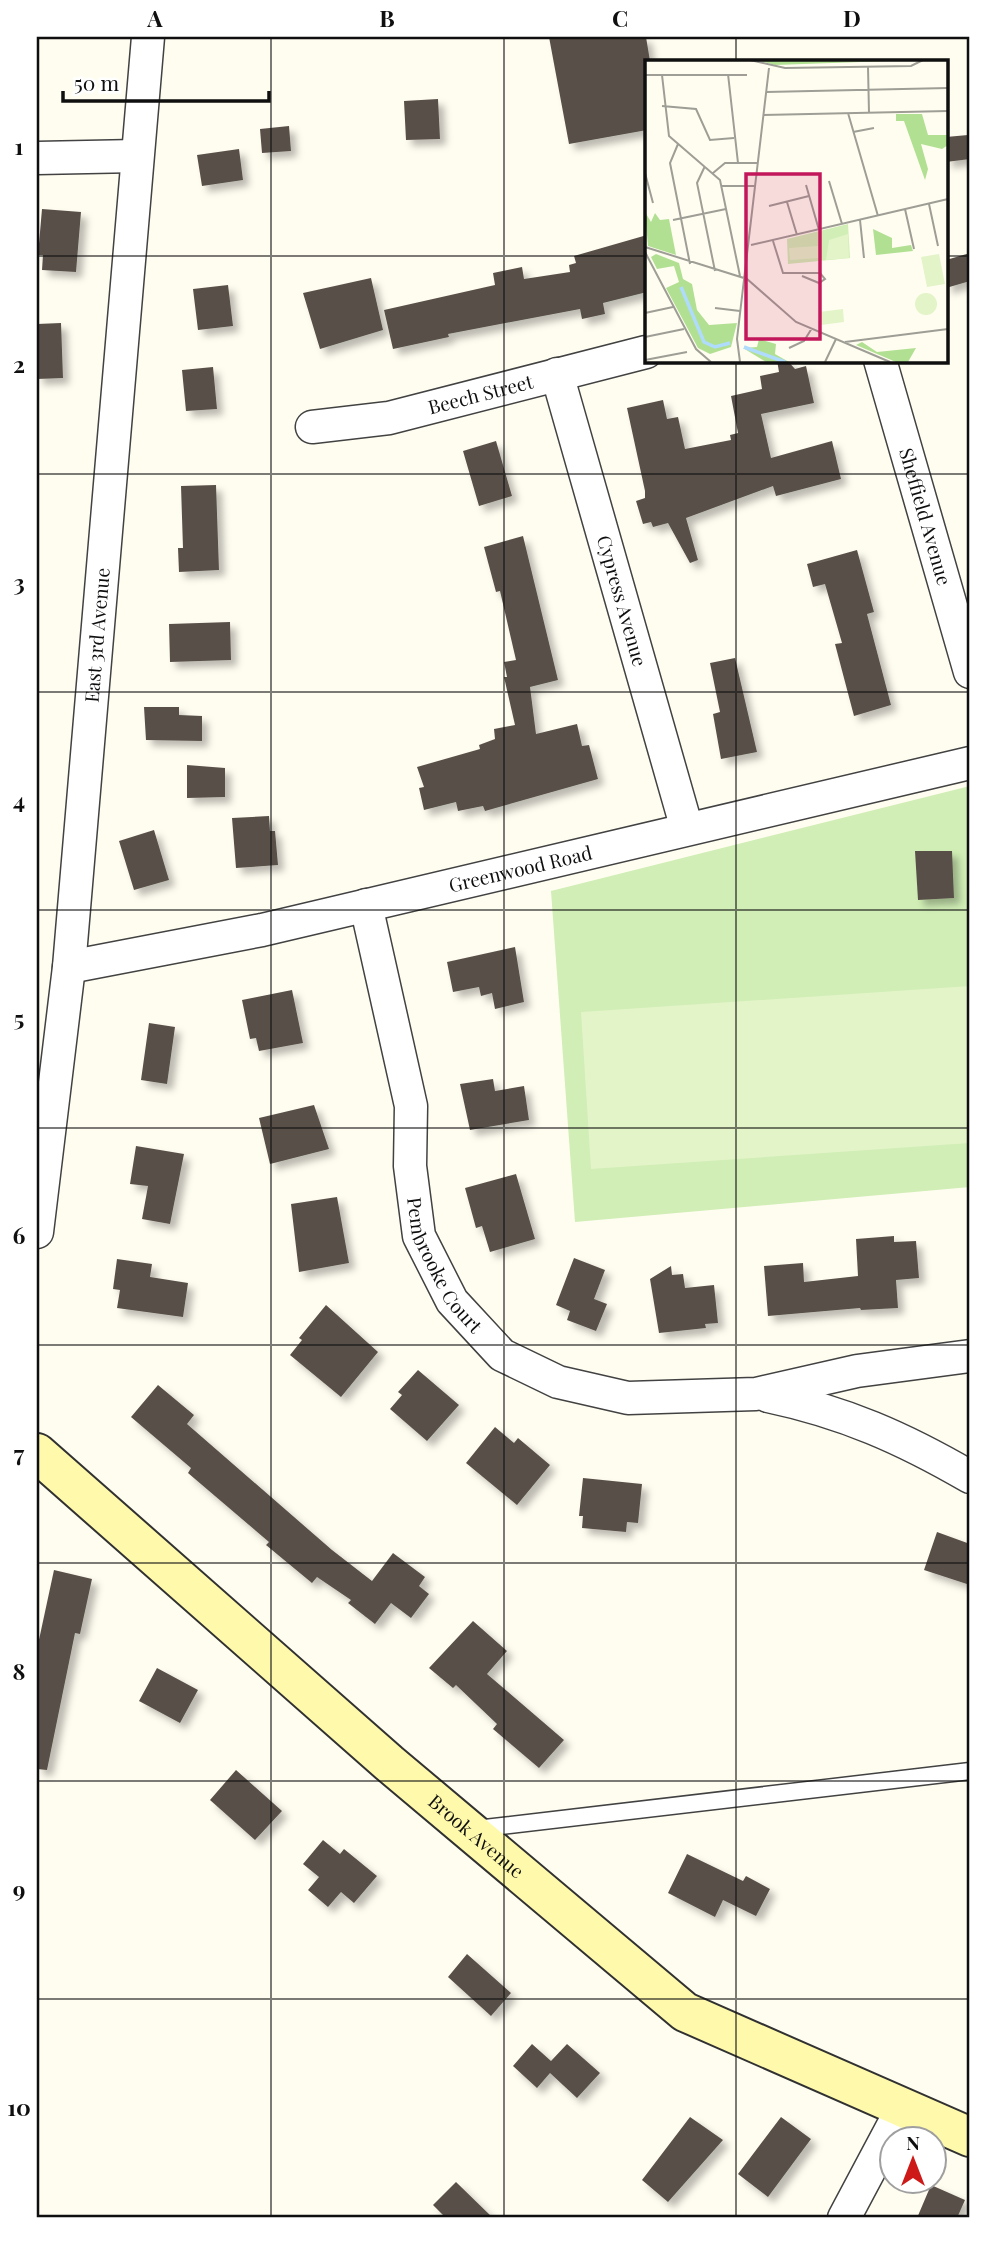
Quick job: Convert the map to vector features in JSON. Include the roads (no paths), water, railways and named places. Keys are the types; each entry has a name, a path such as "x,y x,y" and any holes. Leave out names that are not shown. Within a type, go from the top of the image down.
{"street":[{"name":"East 3rd Avenue","path":"37,1233 69,967 148,37"},
{"path":"37,158 137,156"},
{"name":"Beech Street","path":"312,427 389,418 645,352"},
{"name":"Sheffield Avenue","path":"881,362 970,672"},
{"name":"Cypress Avenue","path":"557,374 687,829"},
{"name":"Greenwood Road","path":"69,967 262,930 970,763"},
{"name":"Pembrooke Court","path":"366,905 411,1106 410,1166 419,1236 452,1301 502,1355 558,1382 628,1398 756,1394 857,1371 970,1356"},
{"name":"Pembrooke Court","path":"756,1394 822,1407 889,1434 970,1477"},
{"name":"Brook Avenue","path":"37,1453 468,1830 685,2012 970,2137"},
{"path":"844,2218 903,2107"}],"lane":[{"path":"468,1830 970,1771"}]}
